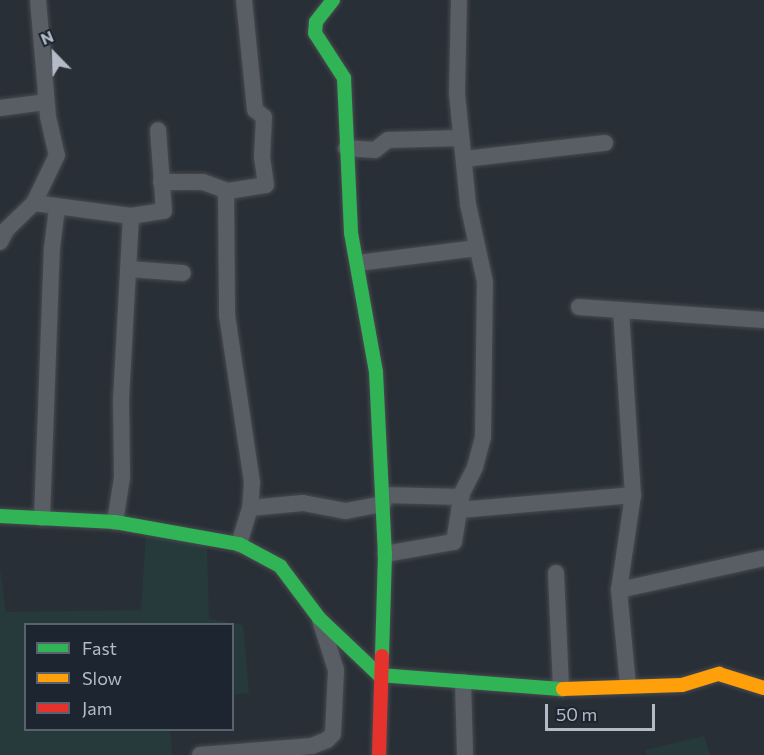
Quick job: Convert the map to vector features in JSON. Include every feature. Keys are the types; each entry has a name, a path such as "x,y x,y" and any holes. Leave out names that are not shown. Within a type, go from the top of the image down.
{"street":[{"path":"0,242 7,229 34,203 57,155 46,102 38,0"},
{"path":"161,182 203,182 226,190 266,185 262,158 264,117 255,110 244,0"},
{"path":"333,0 315,30 343,73 351,234 376,372 385,554 379,755"},
{"path":"385,554 454,542 460,503 480,453 486,415 484,282 461,138 456,66 459,0"},
{"path":"0,108 46,102"},
{"path":"34,203 57,208 130,216 164,211 158,130"},
{"path":"346,148 375,150 388,140 461,138"},
{"path":"464,159 605,143"},
{"path":"226,190 227,315 249,453 250,508 239,544"},
{"path":"42,518 52,248 57,208"},
{"path":"115,522 122,478 121,400 130,216"},
{"path":"358,263 477,248"},
{"path":"129,269 183,273"},
{"path":"579,307 764,320"},
{"path":"621,310 633,495 619,590 628,686"},
{"path":"250,508 303,503 346,511 383,499 460,503 633,495"},
{"path":"0,516 115,522 239,544 280,566 296,582 319,618 380,675 561,689 682,686 719,674 764,688"},
{"path":"619,590 764,558"},
{"path":"556,573 561,689"},
{"path":"200,755 312,746 327,740 333,734 336,670 319,618"},
{"path":"463,682 465,755"}],"shaded area":[{"path":"146,533 207,544 209,619 232,623 24,623 24,731 170,731 172,755 0,755 0,568 6,612 141,610"},
{"path":"234,623 243,625 249,693 234,695"},
{"path":"704,736 710,755 647,755 645,750"}],"traffic: fast":[{"path":"333,0 316,22 315,33 344,78 351,233 376,372 385,554 382,656"},
{"path":"0,516 115,522 239,544 280,566 319,618 379,675 563,689"}],"traffic: slow":[{"path":"563,689 682,685 719,674 764,688"}],"traffic: jam":[{"path":"379,755 382,656"}]}
